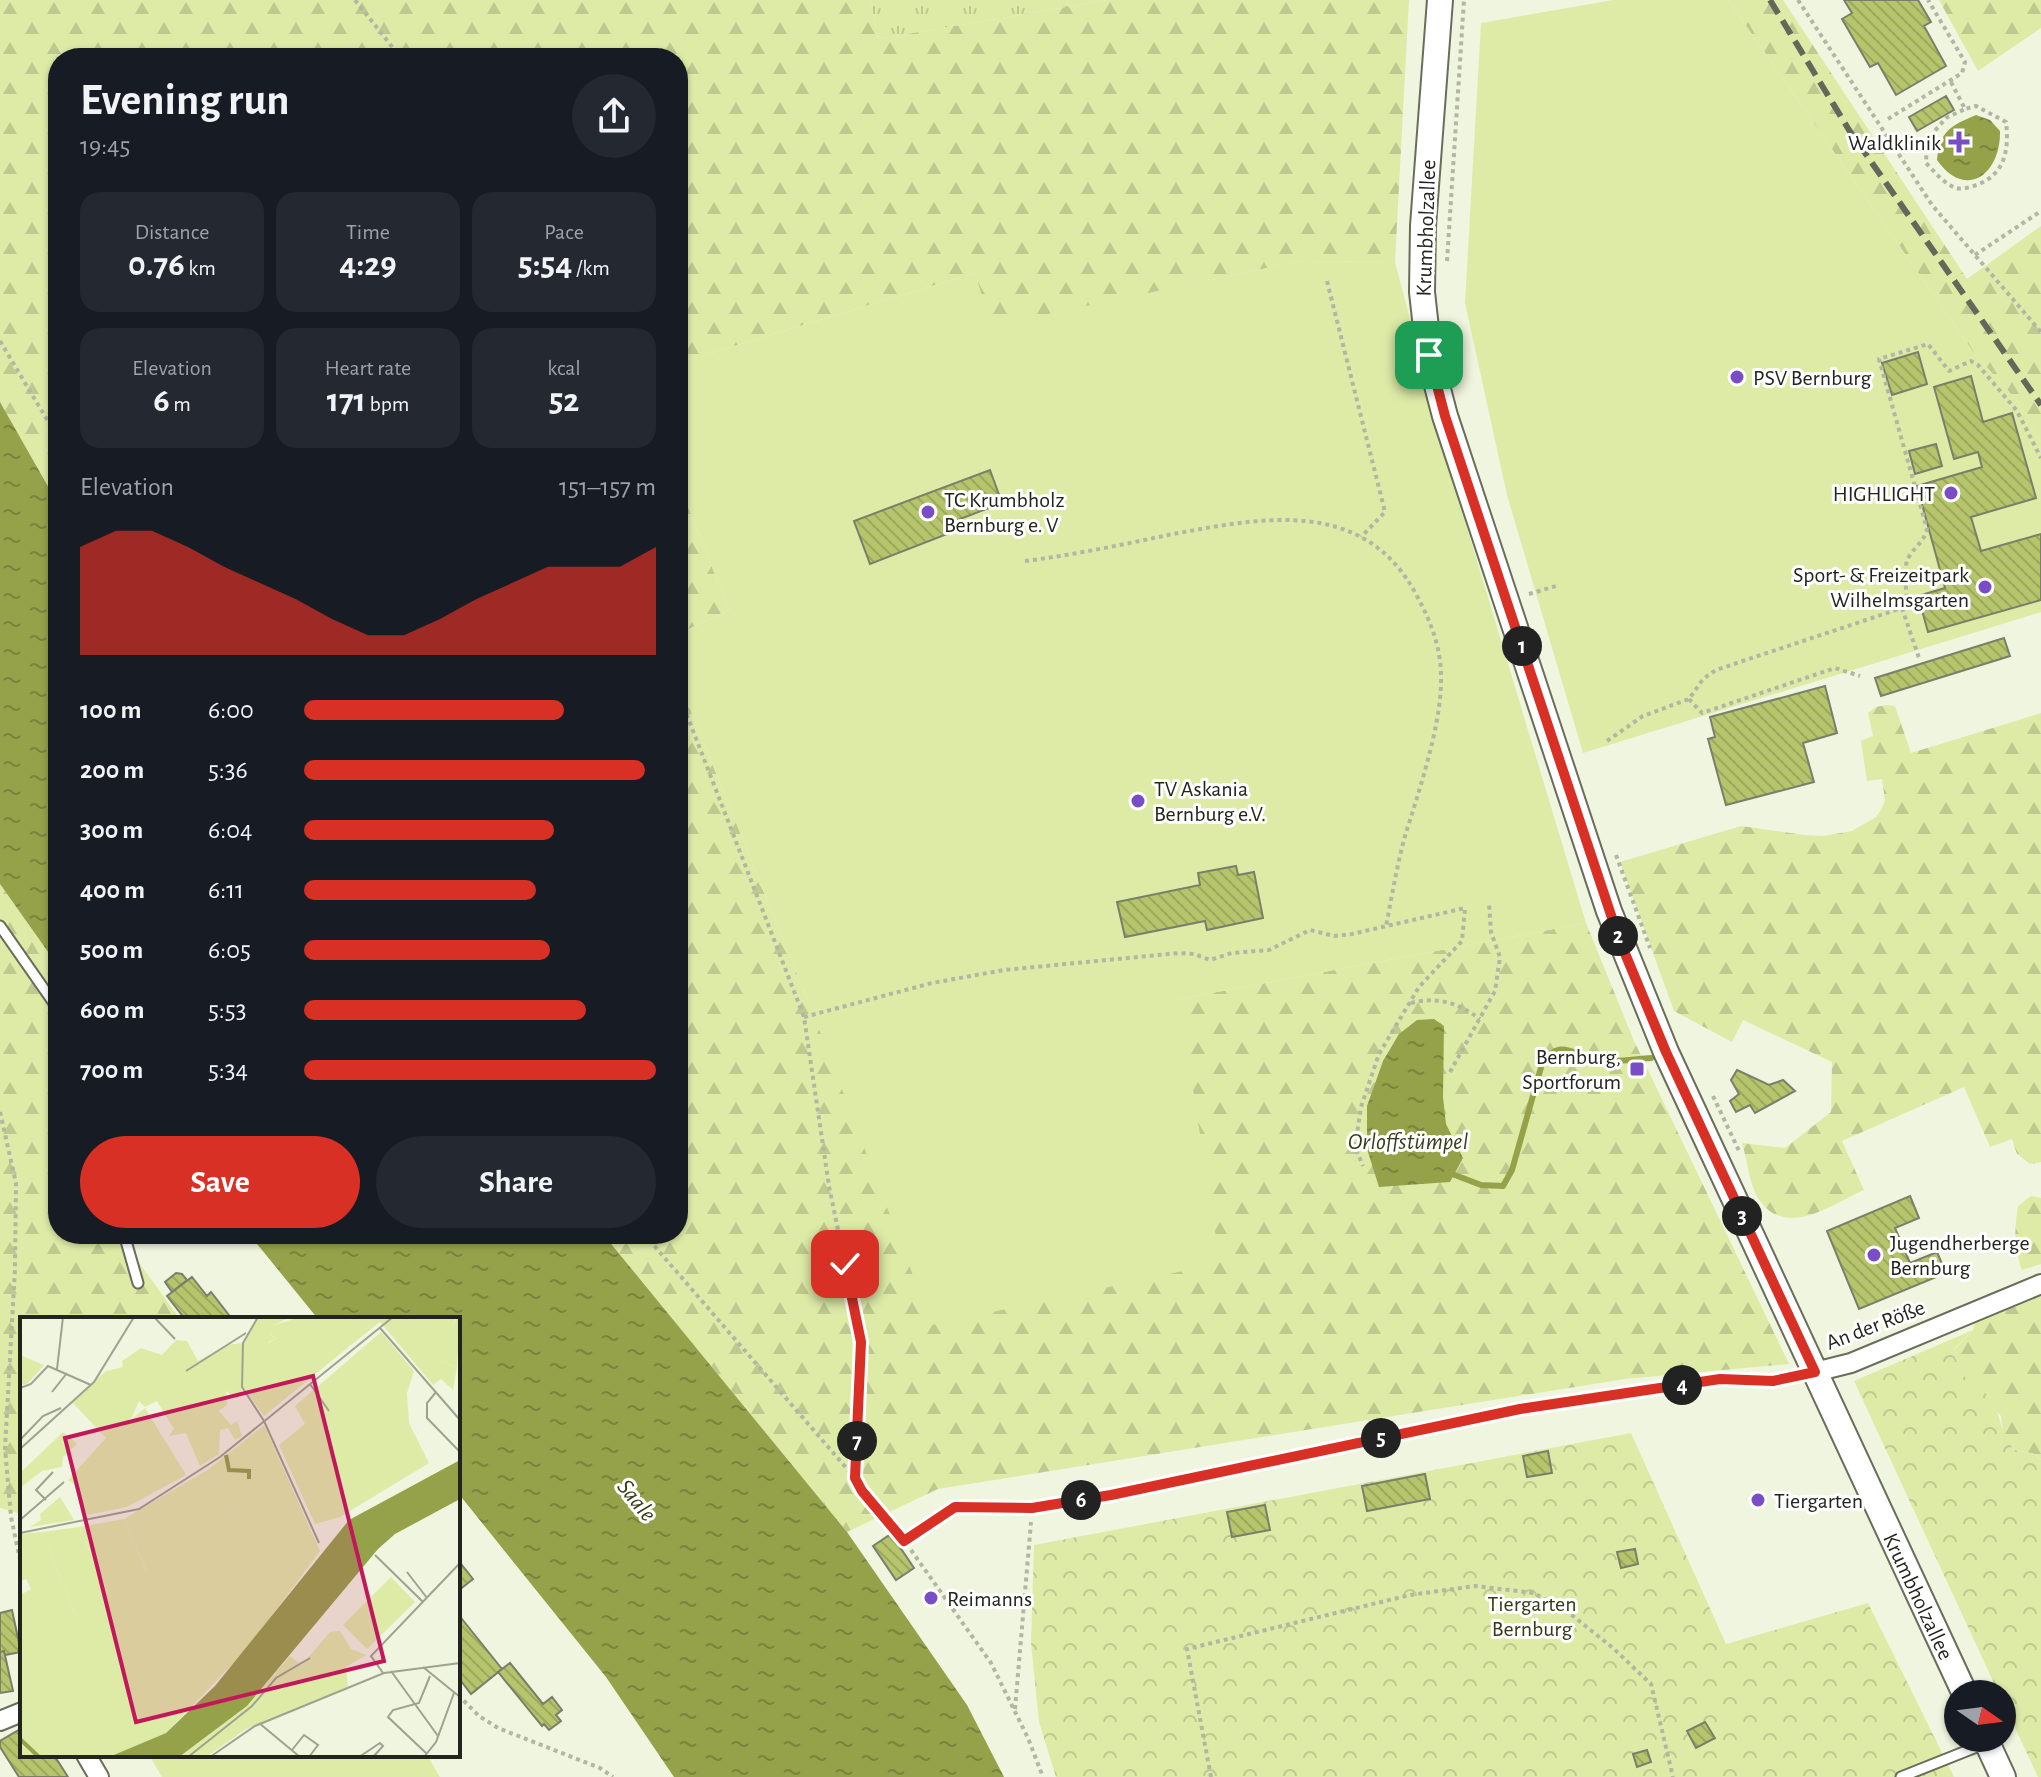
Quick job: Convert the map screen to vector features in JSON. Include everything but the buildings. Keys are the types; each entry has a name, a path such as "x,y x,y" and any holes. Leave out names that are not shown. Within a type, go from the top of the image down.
{"street":[{"name":"Krumbholzallee","path":"1440,0 1422,257 1422,307 1435,382 1619,939 1666,1052 1958,1680"},
{"name":"An der Röße","path":"1815,1372 1851,1363 2041,1284"},
{"path":"0,1721 20,1713"},
{"path":"1992,1752 2003,1777"},
{"path":"87,1757 99,1777"}],"lane":[{"path":"0,926 48,995"},
{"path":"127,1244 138,1283"},
{"path":"904,1541 955,1507 1032,1508 1111,1495 1520,1409 1720,1379 1773,1381 1815,1372"},
{"path":"1901,1777 1958,1752"}],"path":[{"path":"355,0 393,48"},
{"path":"1446,274 1464,0"},
{"path":"1798,0 1932,205 2041,332"},
{"path":"1888,119 1962,73 1965,62 1928,0"},
{"path":"1951,82 1965,109"},
{"path":"1976,106 2006,122 2006,157 1989,180 1957,188 1938,176 1926,163 1927,140 1946,118 1965,109 1976,106"},
{"path":"1975,255 2041,211"},
{"path":"1327,281 1385,512 1361,537"},
{"path":"0,341 48,421"},
{"path":"1607,741 1643,716 1689,699 1703,679 1716,670 1908,606 1906,567 1909,557 1925,540 1927,529 1879,359 1928,344 1949,371 1971,361 1978,365 2017,411 2041,458"},
{"path":"1025,561 1246,521 1318,522 1361,537 1406,576 1435,633 1441,657 1442,686 1386,926"},
{"path":"1525,581 1532,602"},
{"path":"1529,594 1556,586"},
{"path":"1902,608 1919,658"},
{"path":"1689,699 1702,713 1835,668 1860,676"},
{"path":"688,718 804,1017 829,1186 861,1342 855,1478"},
{"path":"1614,849 1650,948"},
{"path":"1450,1072 1495,991 1500,957 1491,932 1489,903"},
{"path":"804,1017 932,983 1004,970 1179,953 1210,960 1232,953 1269,950 1310,930 1334,936 1352,934 1465,908 1462,941 1419,987 1379,1054 1361,1107 1355,1147 1363,1166"},
{"path":"1409,1004 1444,1001 1463,1007 1480,1019"},
{"path":"1711,1091 1744,1163"},
{"path":"0,1112 16,1183 13,1314 5,1448 11,1517 20,1560"},
{"path":"653,1244 855,1478 862,1491 904,1541 991,1663 1043,1777"},
{"path":"1015,1711 1032,1508"},
{"path":"1211,1777 1187,1649 1410,1595 1475,1586 1534,1593 1573,1616 1651,1684 1673,1777"},
{"path":"460,1697 479,1716 498,1728 600,1768 613,1777"}],"green space":[{"path":"0,0 870,0 878,39 1107,0 1409,0 1395,262 1300,261 990,327 975,273 688,360 688,48 48,48 48,486 0,402"},
{"path":"870,0 1107,0 878,39"},
{"name":"PSV Bernburg","path":"1613,0 1728,0 1974,353 2017,401 2041,442 2041,612 1583,753 1507,495 1465,303 1481,23"},
{"path":"1728,0 1783,0 1967,279 2041,226 2041,442 2017,401 1974,353"},
{"path":"1939,0 2041,0 2041,28 1978,71"},
{"name":"TV Askania Bernburg e.V.","path":"1300,261 1395,262 1453,481 1586,923 1179,999 1220,1263 932,1325 809,1003 688,704 688,629 729,610 688,506 688,360 975,273 991,326"},
{"path":"688,506 729,610 688,629"},
{"path":"688,704 809,1003 1178,1017 1179,999 1586,923 1634,1041 1789,1364 1625,1379 938,1489 847,1532 611,1244 688,1244"},
{"path":"1886,705 1895,706 1911,753 2041,713 2041,1162 2030,1164 2017,1154 2012,1139 1990,1147 1964,1087 1842,1141 1864,1190 1808,1215 1781,1217 1758,1198 1742,1143 1785,1148 1831,1112 1832,1062 1743,1020 1732,1042 1674,1011 1620,862 1741,826 1823,836 1852,831 1876,817 1885,801 1882,779 1867,781 1861,741 1873,736 1868,713"},
{"path":"0,884 48,952 48,1244 125,1244 179,1317 20,1317 20,1526 18,1513 0,1508"},
{"path":"2031,1196 2041,1198 2041,1264 2022,1270 2016,1246 2017,1214 2018,1206"},
{"path":"2041,1293 2041,1460 2035,1454 2014,1450 2004,1438 2001,1416 1966,1380 1953,1351 1980,1318"},
{"path":"1973,1330 1953,1350 1958,1366 1971,1384 1991,1396 2014,1450 2035,1454 2041,1460 2041,1777 2038,1777 2016,1730 2016,1680 1993,1680 1854,1381"},
{"name":"Tiergarten Bernburg","path":"1631,1433 1726,1644 1868,1603 1954,1777 1056,1777 1039,1722 1031,1643 1034,1545"},
{"path":"150,1757 428,1757 440,1777 162,1777"}],"water":[{"path":"1976,115 1990,120 2000,131 1999,146 1995,159 1980,177 1959,179 1937,160 1938,150 1948,131"},
{"path":"0,402 48,486 48,952 0,884"},
{"name":"Orloffstümpel","path":"1434,1019 1444,1026 1443,1097 1446,1124 1463,1158 1450,1182 1379,1187 1367,1149 1367,1106 1383,1061 1399,1034 1417,1020"},
{"name":"Saale","path":"257,1244 611,1244 847,1532 967,1705 1004,1777 674,1777 606,1677 460,1495 460,1317 316,1317"}],"waterway":[{"path":"1447,1172 1481,1185 1503,1186 1512,1170 1542,1064 1555,1051 1568,1050 1605,1061 1651,1058"}],"railway":[{"path":"1770,0 1849,130 2041,405"}],"place":[{"name":"Waldklinik","path":"1959,142"},
{"name":"PSV Bernburg","path":"1737,377"},
{"name":"HIGHLIGHT","path":"1951,493"},
{"name":"TC Krumbholz Bernburg e. V","path":"928,512"},
{"name":"Sport- & Freizeitpark Wilhelmsgarten","path":"1985,587"},
{"name":"TV Askania Bernburg e.V.","path":"1138,801"},
{"name":"Bernburg, Sportforum","path":"1637,1069"},
{"name":"Jugendherberge Bernburg","path":"1874,1255"},
{"name":"Tiergarten","path":"1758,1500"},
{"name":"Reimanns","path":"931,1598"}],"route":[{"path":"845,1264 861,1342 855,1478 862,1491 904,1541 955,1507 1032,1508 1111,1495 1520,1409 1720,1379 1773,1381 1815,1372 1666,1052 1619,939 1445,416 1429,355"}]}
